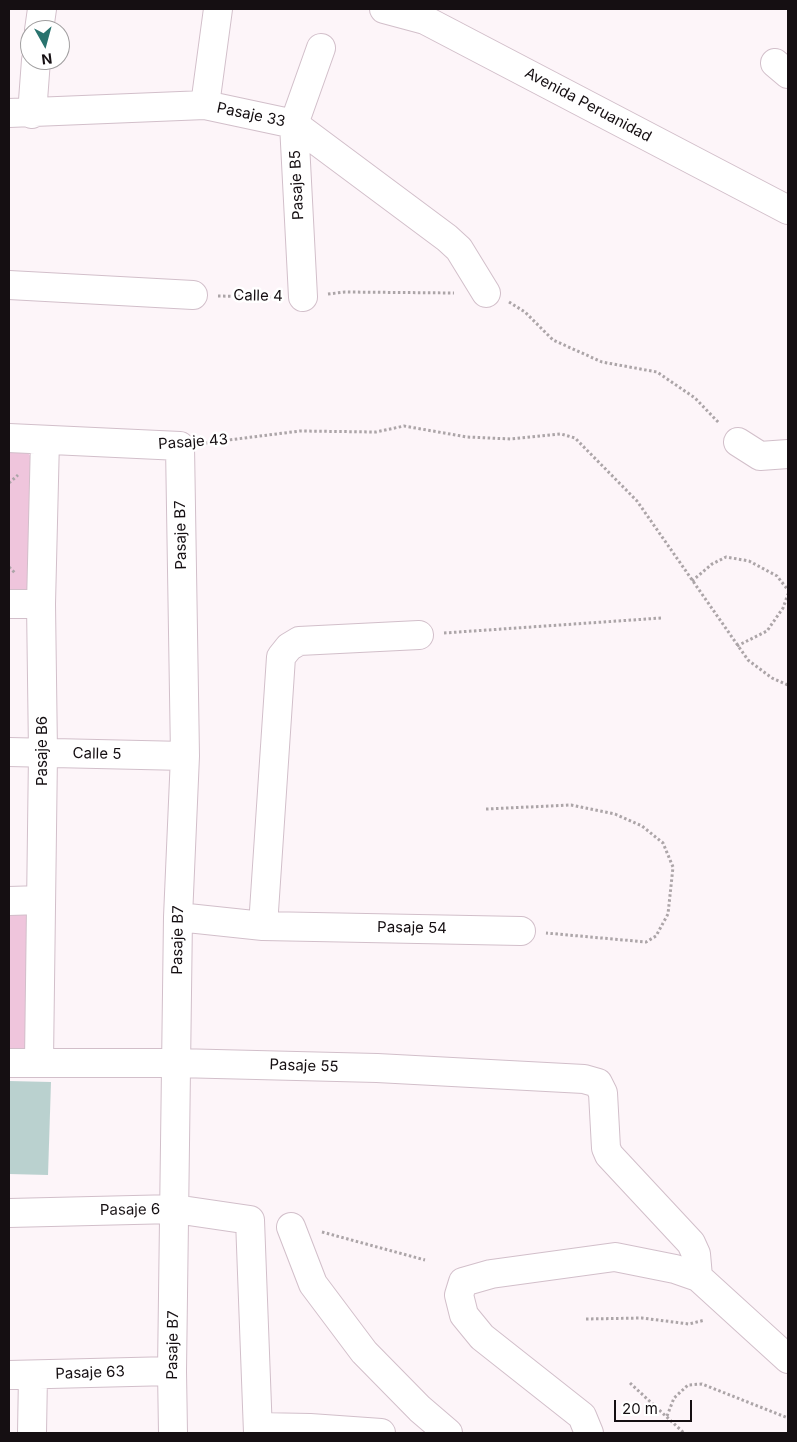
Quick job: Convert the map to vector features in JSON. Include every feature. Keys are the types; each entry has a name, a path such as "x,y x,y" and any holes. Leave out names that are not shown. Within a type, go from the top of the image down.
{"street":[{"path":"204,105 218,9"},
{"name":"Avenida Peruanidad","path":"384,9 425,20 788,210"},
{"name":"Pasaje B5","path":"303,297 294,124 321,48"},
{"path":"20,114 33,70"},
{"name":"Pasaje 33","path":"20,114 204,105 294,124 446,238 458,249 496,296"},
{"path":"9,285 193,295"},
{"name":"Pasaje 43","path":"9,438 180,446"},
{"name":"Pasaje B6","path":"39,1061 43,753 41,604 45,440"},
{"path":"738,442 760,456 788,454"},
{"name":"Pasaje B7","path":"173,1433 172,1371 178,917 184,756 180,446"},
{"path":"9,604 41,604"},
{"path":"263,926 281,657 289,647 299,641 419,635"},
{"name":"Calle 5","path":"9,752 184,756"},
{"path":"9,901 41,900"},
{"name":"Pasaje 54","path":"178,917 263,926 521,931"},
{"name":"Pasaje 55","path":"9,1063 39,1061 377,1068 584,1078 598,1083 603,1093 606,1148 609,1155 691,1243 696,1254 698,1277"},
{"name":"Pasaje 6","path":"9,1212 175,1209 250,1220 258,1430"},
{"path":"292,1227 313,1284 364,1352 420,1409 448,1433"},
{"path":"589,1433 582,1416 482,1337 464,1316 459,1295 463,1282 491,1274 615,1257 675,1269 698,1277 788,1359"},
{"name":"Pasaje 63","path":"21,1375 172,1371"},
{"path":"21,1375 32,1433"},
{"path":"258,1430 381,1433"}],"path":[{"name":"Calle 4","path":"193,295 303,297 345,292 496,296"},
{"path":"496,296 525,312 553,340 602,362 657,372 695,398 738,442"},
{"name":"Pasaje 43","path":"180,446 300,431 376,432 404,426 467,437 511,439 561,434 575,438 637,501 692,582"},
{"path":"737,646 766,631 783,608 788,592 777,576 749,561 726,557 712,564 692,582 737,646 748,660 772,678 788,685"},
{"path":"419,635 661,618"},
{"path":"486,810 571,805 615,814 642,826 663,843 673,867 668,914 656,936 646,942 521,931"},
{"path":"292,1227 361,1241 426,1260"},
{"path":"586,1319 642,1318 689,1324 710,1319 723,1300"},
{"path":"630,1383 684,1433"},
{"path":"667,1416 674,1398 688,1385 702,1384 788,1418"}],"shaded area":[{"path":"9,451 27,452 34,460 31,591 9,597"},
{"path":"24,911 28,919 28,1056 9,1056 9,912"}],"building":[{"path":"9,1081 51,1082 48,1175 9,1174"}]}
